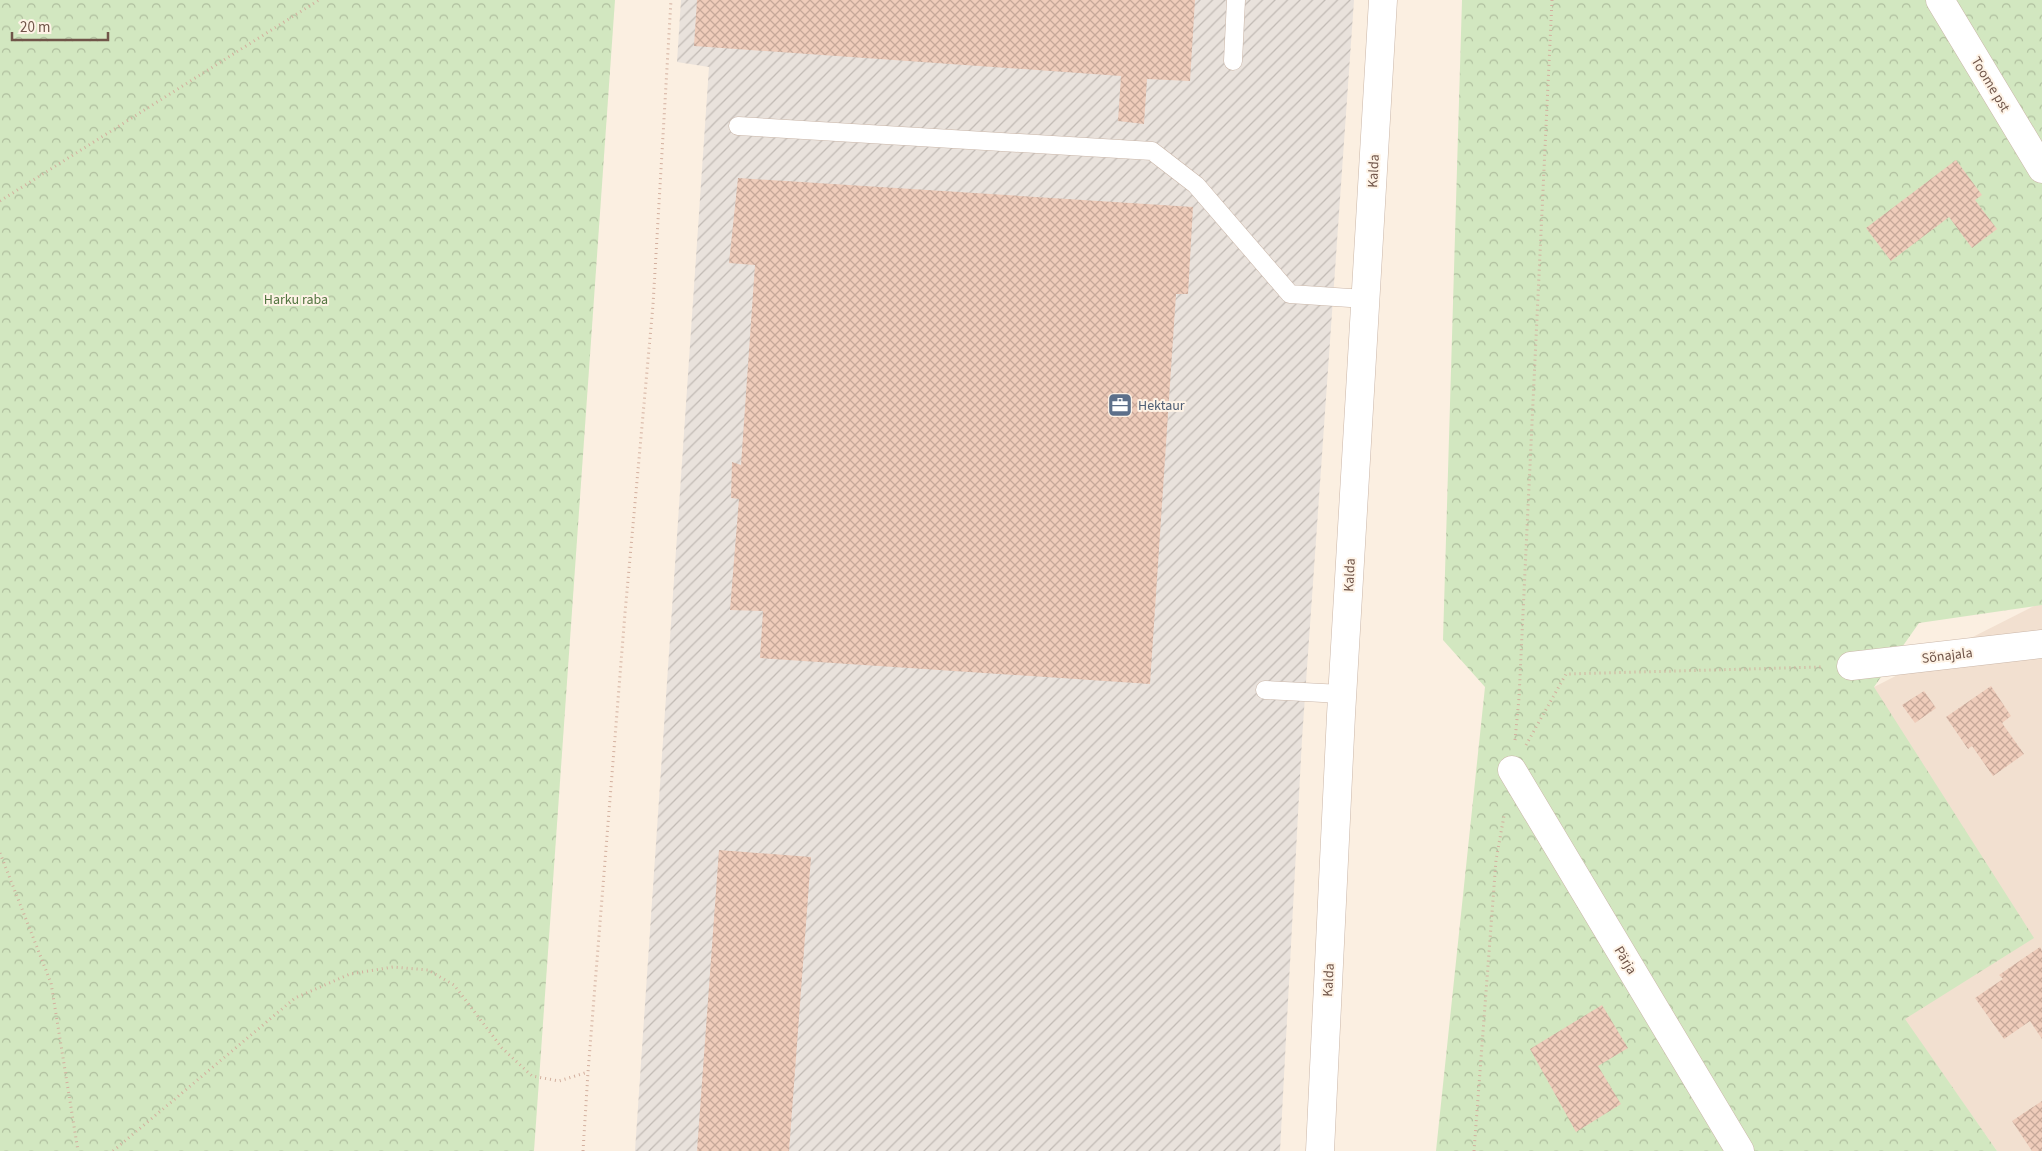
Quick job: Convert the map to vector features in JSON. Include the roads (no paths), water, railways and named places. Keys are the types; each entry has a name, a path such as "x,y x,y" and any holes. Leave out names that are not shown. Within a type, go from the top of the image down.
{"street":[{"name":"Kalda","path":"1320,1151 1342,694 1383,0"},
{"name":"Toome pst","path":"1940,0 2042,169"},
{"name":"Sõnajala","path":"1851,666 2042,644"},
{"name":"Pärja","path":"1512,770 1740,1151"}],"lane":[{"path":"1233,61 1236,0"},
{"path":"738,126 1152,150 1196,185 1290,294 1365,298"},
{"path":"1265,690 1342,694"}],"place":[{"name":"Hektaur","path":"1120,405"}],"park label":[{"name":"Harku raba","path":"296,299"}]}
